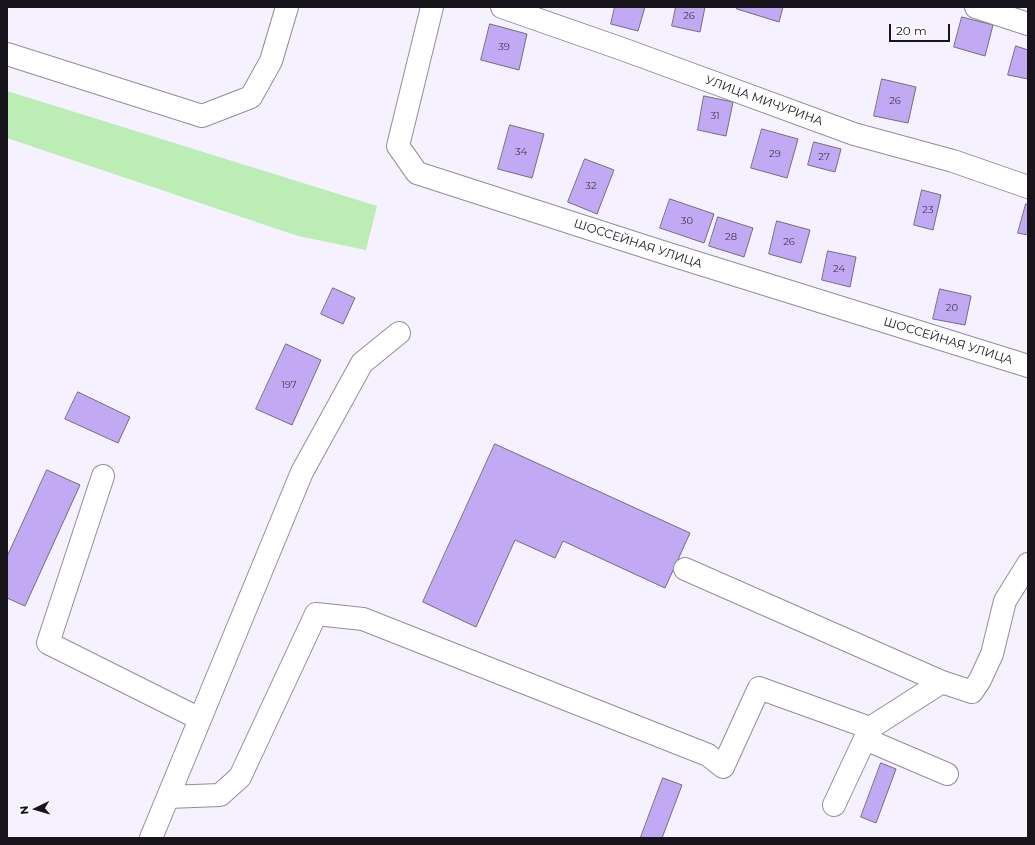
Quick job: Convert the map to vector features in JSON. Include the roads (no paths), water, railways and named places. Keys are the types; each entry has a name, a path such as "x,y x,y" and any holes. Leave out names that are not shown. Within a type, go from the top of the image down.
{"street":[{"path":"7,54 202,116 251,97 271,61 287,7"},
{"name":"ШОССЕЙНАЯ УЛИЦА","path":"432,7 398,146 417,172 659,251 1028,366"},
{"name":"УЛИЦА МИЧУРИНА","path":"502,7 854,134 953,162 1028,187"},
{"path":"976,7 1028,24"},
{"path":"151,838 302,472 362,363 399,333"},
{"path":"103,476 48,643 200,719"},
{"path":"685,569 942,682 972,692 980,680 992,654 1005,601 1028,564"},
{"path":"168,797 220,796 240,777 316,614 363,619 708,755 723,767 759,688 868,733 947,774"},
{"path":"834,805 868,733 942,682"}]}
